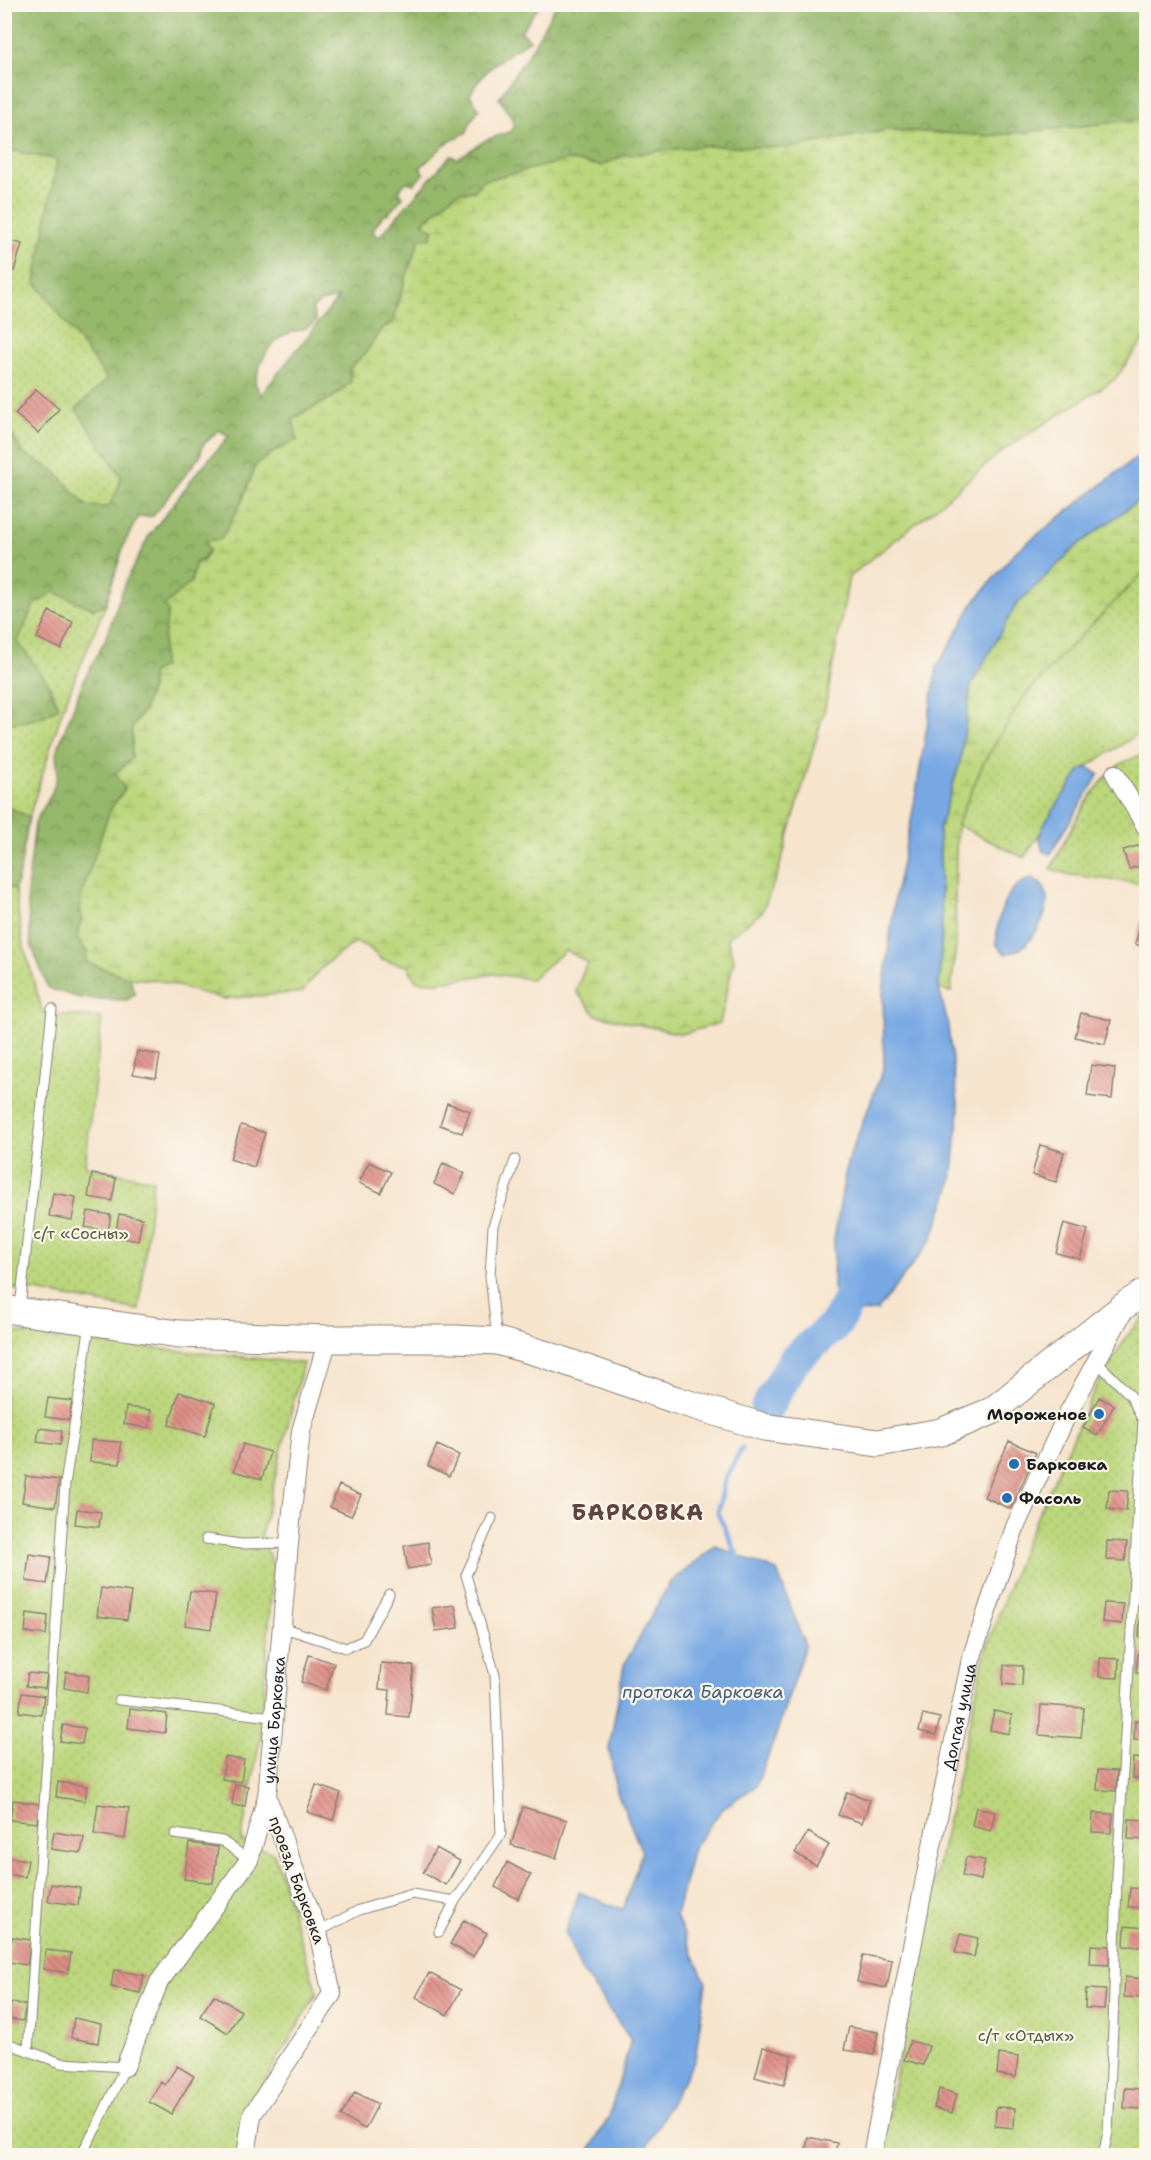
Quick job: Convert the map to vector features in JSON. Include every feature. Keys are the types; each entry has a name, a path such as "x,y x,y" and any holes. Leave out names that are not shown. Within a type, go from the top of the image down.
{"main road":[{"path":"12,1310 179,1335 328,1339 402,1337 497,1341 544,1354 676,1400 764,1426 878,1443 941,1432 992,1411 1137,1297"}],"street":[{"path":"1115,774 1146,827"},
{"name":"Долгая улица","path":"872,2156 924,1884 971,1659 1015,1527 1065,1419 1096,1361 1137,1297"},
{"name":"улица Барковка","path":"125,2067 138,2040 159,1982 249,1860 267,1797 301,1431 328,1339"},
{"name":"проезд Барковка","path":"246,2156 252,2115 332,1994 318,1932 267,1797"}],"lane":[{"path":"12,1310 52,1009"},
{"path":"497,1341 490,1276 493,1226 515,1160"},
{"path":"28,2051 65,1484 91,1322"},
{"path":"1096,1361 1131,1396 1143,1421 1117,1876 1108,2132 1103,2156"},
{"path":"439,1932 455,1900 501,1834 495,1675 466,1575 492,1518"},
{"path":"206,1539 241,1544 289,1544"},
{"path":"281,1627 346,1648 364,1640 389,1594"},
{"path":"119,1700 273,1718"},
{"path":"175,1834 222,1841 249,1860"},
{"path":"318,1932 359,1910 412,1894 455,1900"},
{"path":"4,2042 61,2063 125,2067 80,2156"}],"green space":[{"path":"5,5 540,5 521,31 530,40 496,63 475,86 470,95 479,109 467,132 445,144 420,168 424,174 414,184 406,182 399,190 403,197 388,214 383,215 372,231 379,237 451,155 457,159 486,140 512,131 514,121 499,98 531,50 556,5 1146,5 1146,119 990,136 887,130 788,148 705,146 625,155 601,166 568,160 475,191 456,193 423,222 434,230 430,239 420,239 392,323 381,329 366,353 350,368 351,382 332,398 293,418 298,440 275,451 256,465 241,504 221,539 209,550 202,561 196,562 191,582 164,606 168,612 163,644 163,667 152,673 151,688 144,710 132,728 132,759 125,789 110,810 80,899 81,920 77,938 87,952 86,962 130,978 135,994 127,1000 79,998 48,988 31,944 27,893 35,822 51,795 58,775 56,753 83,682 105,640 125,583 149,536 196,474 229,436 219,430 203,445 200,456 153,516 138,517 124,544 106,604 94,609 54,592 18,642 47,681 59,707 34,720 5,723 4,423 24,454 54,470 87,506 121,476 75,409 106,379 35,282 57,160 5,149","holes":["338,298 261,395 255,383 263,359 272,345 284,335 313,324 316,321 312,309 320,302"]},
{"path":"1146,119 1146,337 1114,380 1003,450 849,577 825,708 778,872 762,912 727,938 734,959 720,1023 682,1034 596,1015 576,991 587,962 566,950 531,979 494,974 437,982 416,981 408,966 382,960 368,947 356,942 320,970 303,992 223,999 157,980 130,978 86,962 87,952 77,938 81,920 80,899 110,810 125,789 115,774 132,759 132,728 144,710 151,688 152,673 163,667 163,644 168,612 164,606 191,582 196,562 203,561 209,550 205,541 221,539 241,504 256,465 275,451 297,440 293,418 332,398 351,382 350,368 366,353 381,329 393,323 420,239 430,239 434,230 423,223 456,193 475,191 482,181 568,160 601,166 625,155 705,146 788,148 887,130 990,136"},
{"path":"4,149 57,160 35,281 107,379 76,409 121,476 118,489 108,507 87,506 54,470 24,454 5,423"},
{"path":"1146,495 1146,570 1023,698 984,762 957,824 956,944 951,992 939,989 942,929 939,829 960,762 971,685 1016,605 1079,544"},
{"path":"1146,570 1146,729 1080,771 1024,858 957,825 984,762 1023,698"},
{"path":"54,592 94,609 106,604 63,708 29,817 7,807 4,797 4,723 33,720 59,707 47,681 18,642 33,606"},
{"path":"1146,753 1146,884 1071,875 1051,869 1072,828 1100,783 1121,764"},
{"path":"4,797 7,807 29,817 15,889 5,886"},
{"name":"с/т «Сосны»","path":"4,886 15,889 22,940 43,1013 102,1018 85,1166 153,1180 139,1310 30,1290 5,1288"},
{"name":"с/т «Отдых»","path":"1146,1315 1146,2155 880,2156 932,1892 985,1653 1021,1552 1097,1385 1129,1333"},
{"path":"5,1331 70,1340 303,1363 261,1535 273,1566 261,1735 241,1841 274,1853 317,1993 246,2113 241,2155 5,2156"}],"water":[{"path":"1146,450 1146,495 1079,544 1016,605 971,685 960,762 939,829 942,929 939,989 947,1020 959,1110 952,1182 932,1239 877,1311 861,1312 833,1289 834,1240 847,1163 884,1067 883,994 895,895 912,816 937,667 973,604 1015,552"},
{"path":"1087,767 1099,774 1051,854 1043,852 1039,837 1046,821 1080,771"},
{"path":"1032,878 1041,885 1046,893 1046,912 1030,940 1023,947 1005,954 996,944 1001,912 1012,890"},
{"name":"протока Барковка","path":"715,1546 777,1571 805,1645 775,1738 756,1786 723,1808 693,1848 676,1916 706,1983 695,2059 642,2155 587,2155 609,2117 631,2040 581,1970 565,1932 579,1892 623,1910 642,1852 617,1792 609,1749 624,1665 669,1584"}],"building":[{"path":"4,239 22,244 14,271 4,268"},
{"path":"36,389 59,409 38,433 15,414"},
{"path":"49,611 73,622 61,649 37,638"},
{"path":"1142,845 1146,864 1129,869 1123,850"},
{"path":"1142,920 1146,922 1146,948 1135,944"},
{"path":"1081,1013 1111,1020 1105,1044 1075,1037"},
{"path":"137,1051 160,1055 156,1078 133,1074"},
{"path":"1091,1065 1115,1068 1112,1099 1087,1096"},
{"path":"447,1103 470,1111 462,1133 440,1125"},
{"path":"241,1125 265,1133 254,1167 230,1159"},
{"path":"1040,1145 1064,1152 1056,1182 1032,1175"},
{"path":"369,1162 391,1172 381,1193 359,1183"},
{"path":"443,1163 465,1173 455,1194 434,1184"},
{"path":"92,1174 116,1178 112,1201 88,1197"},
{"path":"53,1193 76,1197 72,1220 49,1216"},
{"path":"88,1211 111,1215 108,1231 85,1227"},
{"path":"119,1214 142,1218 138,1241 115,1237"},
{"path":"1064,1223 1088,1230 1080,1259 1056,1253"},
{"path":"179,1392 215,1403 205,1436 169,1425"},
{"path":"1099,1397 1114,1405 1097,1436 1083,1428"},
{"path":"48,1398 72,1401 69,1420 45,1417"},
{"path":"126,1407 151,1410 149,1428 124,1424"},
{"path":"39,1428 62,1431 60,1445 37,1442"},
{"path":"91,1440 121,1442 120,1464 90,1462"},
{"path":"1009,1441 1036,1453 1011,1509 984,1497"},
{"path":"243,1444 270,1452 262,1479 234,1471"},
{"path":"437,1445 459,1455 449,1476 428,1466"},
{"path":"26,1476 59,1480 55,1507 22,1502"},
{"path":"339,1485 361,1495 351,1516 330,1507"},
{"path":"1109,1490 1128,1491 1126,1511 1107,1509"},
{"path":"77,1509 101,1512 99,1527 75,1524"},
{"path":"1107,1541 1127,1542 1125,1561 1106,1560"},
{"path":"428,1542 431,1565 408,1569 404,1546"},
{"path":"29,1554 51,1557 47,1584 26,1581"},
{"path":"1142,1565 1146,1565 1146,1585 1140,1584"},
{"path":"101,1588 131,1592 127,1620 97,1616"},
{"path":"190,1591 216,1594 211,1629 185,1625"},
{"path":"1104,1603 1123,1604 1122,1624 1102,1622"},
{"path":"455,1605 459,1628 436,1631 432,1608"},
{"path":"27,1613 48,1616 46,1635 25,1632"},
{"path":"1140,1618 1146,1618 1146,1638 1139,1637"},
{"path":"1138,1654 1146,1654 1146,1674 1136,1673"},
{"path":"309,1655 334,1663 326,1690 301,1682"},
{"path":"1100,1658 1119,1659 1118,1678 1099,1677"},
{"path":"381,1663 414,1666 409,1717 388,1715 390,1690 379,1689"},
{"path":"1004,1665 1023,1666 1022,1686 1003,1684"},
{"path":"66,1672 89,1675 87,1692 64,1688"},
{"path":"28,1673 47,1675 45,1688 26,1686"},
{"path":"22,1693 44,1696 41,1715 19,1712"},
{"path":"1041,1705 1084,1708 1081,1738 1039,1735"},
{"path":"130,1709 167,1714 165,1733 128,1728"},
{"path":"994,1711 1012,1715 1009,1734 990,1730"},
{"path":"923,1714 940,1718 936,1735 919,1731"},
{"path":"1135,1720 1146,1721 1146,1740 1134,1740"},
{"path":"63,1725 85,1728 82,1744 60,1741"},
{"path":"225,1757 244,1760 241,1782 222,1779"},
{"path":"1133,1758 1146,1759 1146,1779 1132,1778"},
{"path":"1098,1770 1117,1771 1116,1791 1097,1790"},
{"path":"58,1782 87,1786 85,1801 56,1797"},
{"path":"235,1784 248,1786 245,1807 232,1805"},
{"path":"316,1785 341,1793 333,1820 307,1812"},
{"path":"847,1792 870,1800 862,1823 838,1815"},
{"path":"13,1800 39,1804 37,1823 10,1820"},
{"path":"98,1804 129,1808 125,1839 94,1834"},
{"path":"523,1807 567,1820 556,1858 511,1845"},
{"path":"976,1807 995,1812 991,1831 972,1826"},
{"path":"1093,1813 1113,1814 1111,1833 1092,1832"},
{"path":"1129,1819 1146,1820 1146,1840 1128,1839"},
{"path":"54,1832 84,1837 81,1853 51,1849"},
{"path":"808,1832 829,1845 816,1866 795,1853"},
{"path":"189,1843 218,1847 213,1883 184,1879"},
{"path":"436,1848 460,1861 446,1885 423,1873"},
{"path":"4,1857 28,1860 25,1877 4,1874"},
{"path":"966,1857 985,1860 981,1880 962,1876"},
{"path":"507,1862 531,1875 518,1899 495,1887"},
{"path":"51,1884 80,1888 78,1905 48,1901"},
{"path":"1130,1888 1146,1889 1146,1908 1128,1907"},
{"path":"464,1920 487,1933 473,1957 450,1944"},
{"path":"1125,1926 1145,1928 1143,1947 1124,1946"},
{"path":"960,1934 978,1938 974,1957 955,1953"},
{"path":"12,1937 31,1940 27,1965 8,1962"},
{"path":"1091,1945 1110,1946 1109,1965 1090,1964"},
{"path":"46,1950 71,1953 68,1973 43,1969"},
{"path":"863,1955 892,1960 887,1988 857,1982"},
{"path":"114,1970 144,1975 140,1993 111,1987"},
{"path":"429,1973 461,1990 447,2015 416,1997"},
{"path":"1125,1977 1144,1979 1143,1998 1124,1997"},
{"path":"1086,1989 1106,1990 1104,2009 1085,2008"},
{"path":"214,1995 241,2011 228,2033 200,2016"},
{"path":"11,2003 26,2005 23,2021 9,2019"},
{"path":"74,2018 101,2024 98,2043 71,2038"},
{"path":"849,2027 878,2032 874,2055 844,2050"},
{"path":"910,2041 929,2046 923,2065 904,2060"},
{"path":"763,2047 792,2055 784,2085 755,2077"},
{"path":"999,2054 1018,2057 1016,2077 997,2074"},
{"path":"177,2066 194,2076 171,2114 149,2102 161,2082 165,2085"},
{"path":"1125,2088 1145,2089 1143,2109 1124,2108"},
{"path":"939,2089 957,2094 952,2113 934,2108"},
{"path":"355,2092 378,2104 365,2129 341,2116"},
{"path":"996,2107 1015,2108 1014,2128 995,2126"},
{"path":"808,2137 837,2143 835,2156 805,2156"}],"waterway":[{"path":"767,1407 795,1359 836,1324 867,1259"},
{"path":"739,1559 718,1513 725,1480 742,1448"}],"place":[{"name":"Мороженое","path":"1099,1414"},
{"name":"Барковка","path":"1014,1464"},
{"name":"Фасоль","path":"1007,1498"}],"district":[{"name":"БАРКОВКА","path":"638,1512"}]}
